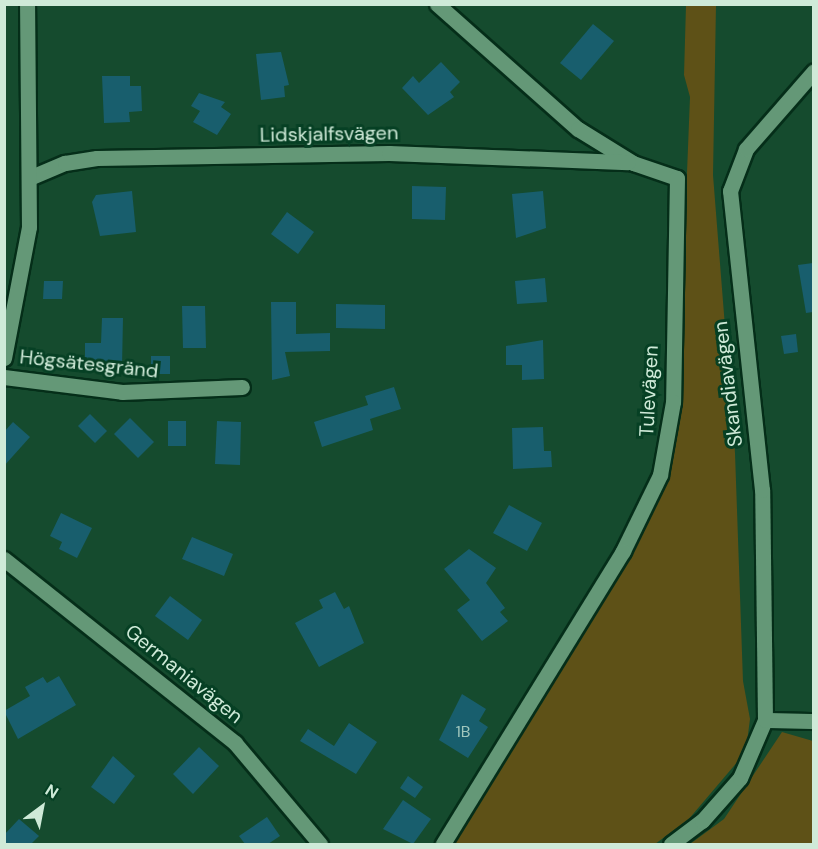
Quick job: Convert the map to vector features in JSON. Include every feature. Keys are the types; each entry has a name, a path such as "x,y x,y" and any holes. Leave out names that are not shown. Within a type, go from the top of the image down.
{"street":[{"path":"4,358 29,227 27,4"},
{"name":"Tulevägen","path":"437,4 569,122 633,163 677,178 673,402 660,475 623,551 443,844"},
{"name":"Skandiavägen","path":"765,720 762,490 730,191 746,149 811,77"},
{"name":"Lidskjalfsvägen","path":"29,178 65,163 96,158 389,153 633,163"},
{"name":"Högsätesgränd","path":"4,377 122,392 242,387"},
{"name":"Germaniavägen","path":"4,559 235,743 317,843"},
{"path":"671,844 702,821 740,778 765,720 813,721"}],"shaded area":[{"path":"686,5 716,5 713,175 735,453 743,681 750,719 747,742 739,760 688,820 655,844 452,844 636,544 669,468 679,374 690,97 684,75"},
{"path":"782,732 813,741 813,844 690,844 724,819"}],"building":[{"path":"593,24 614,41 581,80 560,63"},
{"path":"281,52 289,85 284,86 285,97 261,100 256,54"},
{"path":"441,62 460,82 450,92 454,97 428,115 402,88 413,76 419,83"},
{"path":"102,76 130,76 130,86 141,86 142,111 129,112 130,122 104,123"},
{"path":"199,93 225,102 221,107 231,114 217,135 193,122 200,111 191,106"},
{"path":"412,186 446,187 445,220 412,219"},
{"path":"132,191 136,232 100,236 92,202 96,195"},
{"path":"543,191 546,228 516,238 512,194"},
{"path":"287,212 314,232 298,254 271,234"},
{"path":"813,263 813,312 806,313 798,265"},
{"path":"545,278 547,302 517,304 515,281"},
{"path":"44,281 63,281 62,299 43,299"},
{"path":"271,302 296,302 296,334 330,333 330,351 285,352 290,376 272,380"},
{"path":"336,304 385,305 385,329 336,328"},
{"path":"182,306 205,306 206,348 183,348"},
{"path":"102,318 123,318 122,367 85,366 85,343 101,343"},
{"path":"796,334 798,352 784,354 781,336"},
{"path":"543,340 544,379 522,380 522,365 506,365 506,346"},
{"path":"151,356 170,356 170,374 151,374"},
{"path":"394,387 401,409 370,419 373,430 322,447 314,422 368,405 365,396"},
{"path":"90,414 107,431 95,443 78,426"},
{"path":"130,418 154,442 138,458 114,434"},
{"path":"168,421 186,421 186,446 168,446"},
{"path":"217,421 241,422 240,465 215,464"},
{"path":"13,422 30,437 4,466 4,432"},
{"path":"543,427 544,451 551,451 552,467 513,469 512,428"},
{"path":"509,505 542,523 527,551 493,533"},
{"path":"61,513 92,528 77,558 59,549 62,542 50,536"},
{"path":"192,537 233,554 224,576 182,559"},
{"path":"469,549 496,568 486,583 505,608 500,612 508,621 482,641 457,610 470,600 444,569"},
{"path":"335,592 344,609 349,606 364,643 319,667 295,623 323,608 319,600"},
{"path":"170,596 202,620 188,640 155,616"},
{"path":"59,676 76,705 18,739 4,711 30,696 25,687 43,677 47,683"},
{"path":"462,694 486,709 479,721 488,727 468,758 439,740"},
{"path":"349,723 377,742 356,774 300,741 308,729 334,746"},
{"path":"199,747 219,766 193,794 173,774"},
{"path":"113,756 135,776 114,804 91,787"},
{"path":"408,776 423,787 415,798 400,788"},
{"path":"403,800 431,819 413,844 383,829"},
{"path":"267,817 280,836 268,844 245,844 239,836"},
{"path":"19,819 39,836 31,844 4,844 4,835"}]}
